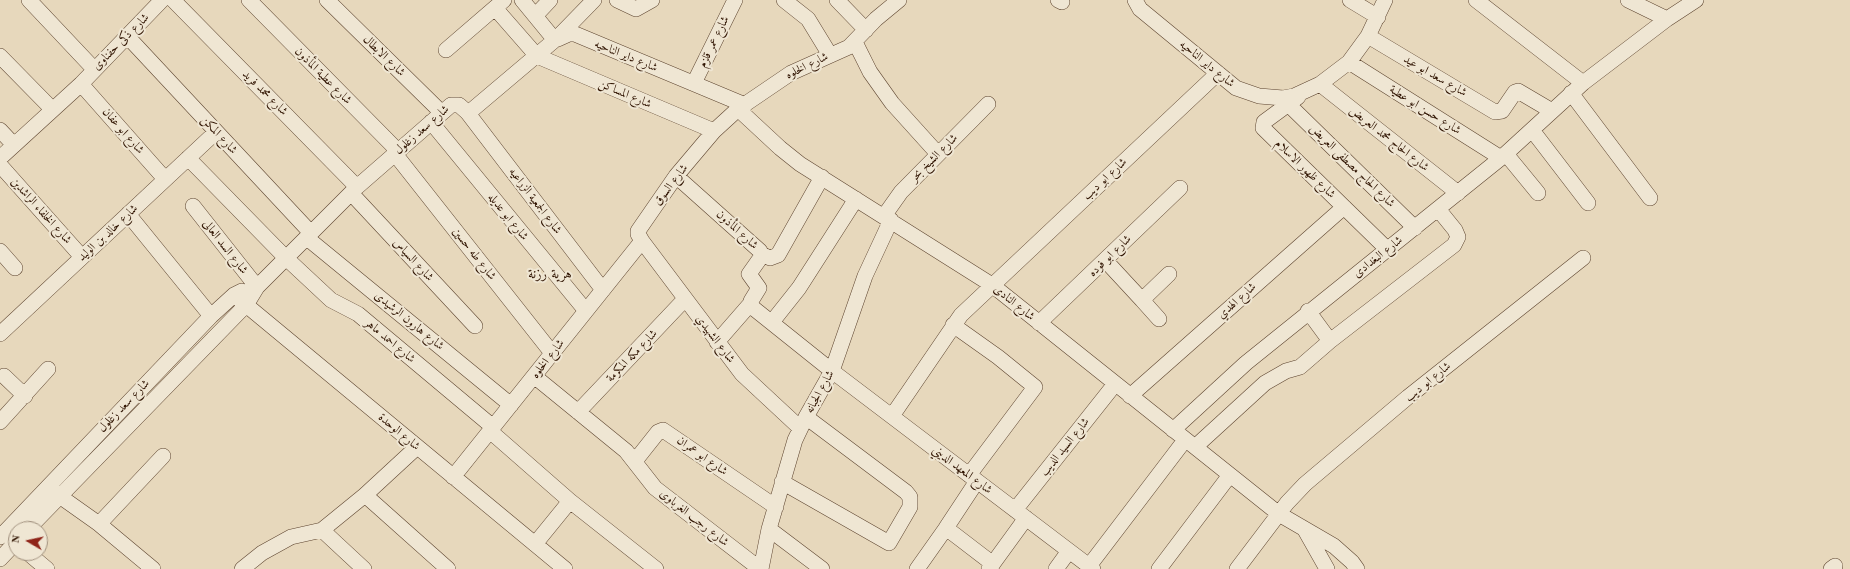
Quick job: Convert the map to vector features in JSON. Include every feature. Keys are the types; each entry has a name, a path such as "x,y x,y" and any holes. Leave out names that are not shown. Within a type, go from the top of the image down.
{"street":[{"path":"29,0 94,69"},
{"name":"شارع ذكى حفناوى","path":"81,84 162,0"},
{"name":"شارع محمد فريد","path":"173,0 354,190"},
{"name":"شارع عطية المأذون","path":"249,0 396,153"},
{"name":"شارع الابطال","path":"327,0 436,117"},
{"path":"522,0 552,38 556,39"},
{"path":"535,16 550,0"},
{"name":"شارع سعد زغلول","path":"23,521 46,487 211,316 240,300 257,287 354,190 436,117 451,105 456,104 467,112 472,110 556,39 594,0"},
{"path":"617,0 636,9 652,0"},
{"name":"شارع عمر قلزم","path":"694,83 734,0"},
{"path":"784,0 808,19 830,55"},
{"path":"837,0 866,30"},
{"name":"شارع الخلوه","path":"714,132 742,107 791,73 855,42 899,0"},
{"name":"شارع داير الناحيه","path":"1134,0 1140,9 1236,88 1259,96 1283,98 1306,92 1320,84 1349,62 1368,36 1385,0"},
{"path":"1350,0 1378,17"},
{"path":"1476,0 1583,83"},
{"path":"1628,0 1668,19"},
{"name":"شارع البغدادى","path":"1173,430 1246,363 1503,156 1583,83 1668,19 1696,0"},
{"path":"446,50 499,4 537,56"},
{"name":"شارع داير الناحيه","path":"556,39 569,34 575,34 694,83 742,107"},
{"name":"شارع المكن","path":"127,36 309,235"},
{"name":"شارع سعد ابو عيد","path":"1368,36 1495,112 1500,112 1513,93 1518,91 1552,111"},
{"path":"855,42 870,72 892,103 938,154"},
{"path":"0,56 52,109"},
{"name":"شارع المساكن","path":"537,56 714,132"},
{"name":"شارع حسن ابو عطية","path":"1349,62 1503,156 1538,193"},
{"name":"شارع ابو ديب","path":"892,416 953,325 992,285 1218,74"},
{"path":"0,158 81,84"},
{"name":"شارع ابو عفان","path":"81,84 165,179"},
{"name":"شارع الحاج محمد العريض","path":"1320,84 1458,193"},
{"name":"شارع ظهور الاسلام","path":"1306,92 1264,122 1262,127 1388,250"},
{"path":"1571,93 1650,198"},
{"name":"شارع الشيخ بحر","path":"888,218 901,192 988,104"},
{"name":"شارع الحاج مصطفى العريض","path":"1288,104 1415,228"},
{"name":"شارع النادى","path":"742,107 780,148 856,199 992,285 1279,514 1334,546 1352,562 1357,569"},
{"name":"شارع الجمعية الزراعيه","path":"467,112 602,290"},
{"name":"شارع ابو عديله","path":"436,117 586,311"},
{"path":"0,130 14,145"},
{"path":"1532,130 1588,204"},
{"name":"شارع خالد بن الوليد","path":"0,334 216,132"},
{"name":"شارع السوق","path":"642,241 638,234 638,230 676,176 714,132"},
{"name":"شارع طه حسين","path":"396,153 552,353"},
{"name":"شارع احمد ماهر","path":"188,158 286,258 331,300 358,314 492,429 570,500 656,569"},
{"name":"شارع الخلفاء الراشدين","path":"0,165 82,257"},
{"name":"شارع المأذون","path":"676,176 761,254 761,258 749,272 750,276 760,288 751,303"},
{"path":"761,254 770,258 778,255 822,177"},
{"name":"شارع ابو فوده","path":"1039,323 1180,188"},
{"name":"شارع السياس","path":"354,190 475,326"},
{"path":"772,322 803,282 856,199"},
{"name":"شارع السد العالى","path":"193,206 257,287"},
{"name":"شارع الهدي","path":"1130,396 1344,207"},
{"path":"1091,568 1190,444 1265,383 1286,371 1300,367 1330,341 1454,245 1458,237 1455,230 1438,209"},
{"path":"128,214 211,316"},
{"name":"شارع الجبانه","path":"760,569 782,482 803,422 832,371 865,276 888,218"},
{"name":"شارع هارون الرشيدى","path":"309,235 511,405"},
{"name":"شارع الخلوه","path":"453,477 642,241"},
{"name":"شارع الشهيدي","path":"642,241 717,342 756,388 906,492 910,497 910,507 889,543 782,482"},
{"path":"0,251 15,268"},
{"name":"شارع ابو ديب","path":"1237,569 1279,514 1305,484 1408,397 1583,258"},
{"path":"1105,260 1159,319"},
{"path":"1142,300 1169,274"},
{"name":"شارع مكه المكرمة","path":"578,412 685,299"},
{"name":"شارع سعد زغلول","path":"36,521 178,376 240,300"},
{"name":"شارع الوحدة","path":"240,300 565,569"},
{"path":"717,342 751,303 752,307 832,371"},
{"path":"1308,312 1330,341"},
{"path":"917,569 946,528 973,478 1035,387 998,357 953,325"},
{"path":"165,364 178,376"},
{"path":"0,422 48,369"},
{"name":"شارع المعهد الديني","path":"832,371 1091,568"},
{"path":"4,376 25,396"},
{"name":"شارع رجب الغرباوى","path":"534,376 626,451 655,488 760,569"},
{"name":"شارع السيد الديب","path":"991,567 1020,514 1115,384"},
{"path":"126,405 138,416"},
{"name":"شارع ابو عمران","path":"635,461 658,432 664,430 776,507"},
{"path":"242,569 262,553 290,537 322,530 365,495 417,446"},
{"path":"99,524 163,456"},
{"path":"1159,569 1230,475"},
{"path":"46,487 99,524 153,569"},
{"path":"365,495 448,569"},
{"path":"534,544 570,500"},
{"path":"946,528 991,567"},
{"path":"769,529 822,569"},
{"path":"1305,529 1327,569"},
{"path":"322,530 364,569"},
{"name":"شارع سعد زغلول","path":"0,559 8,544"},
{"path":"1056,569 1069,551"},
{"path":"38,561 47,569"}],"district":[{"name":"هرية رزنة","path":"550,274"}]}
